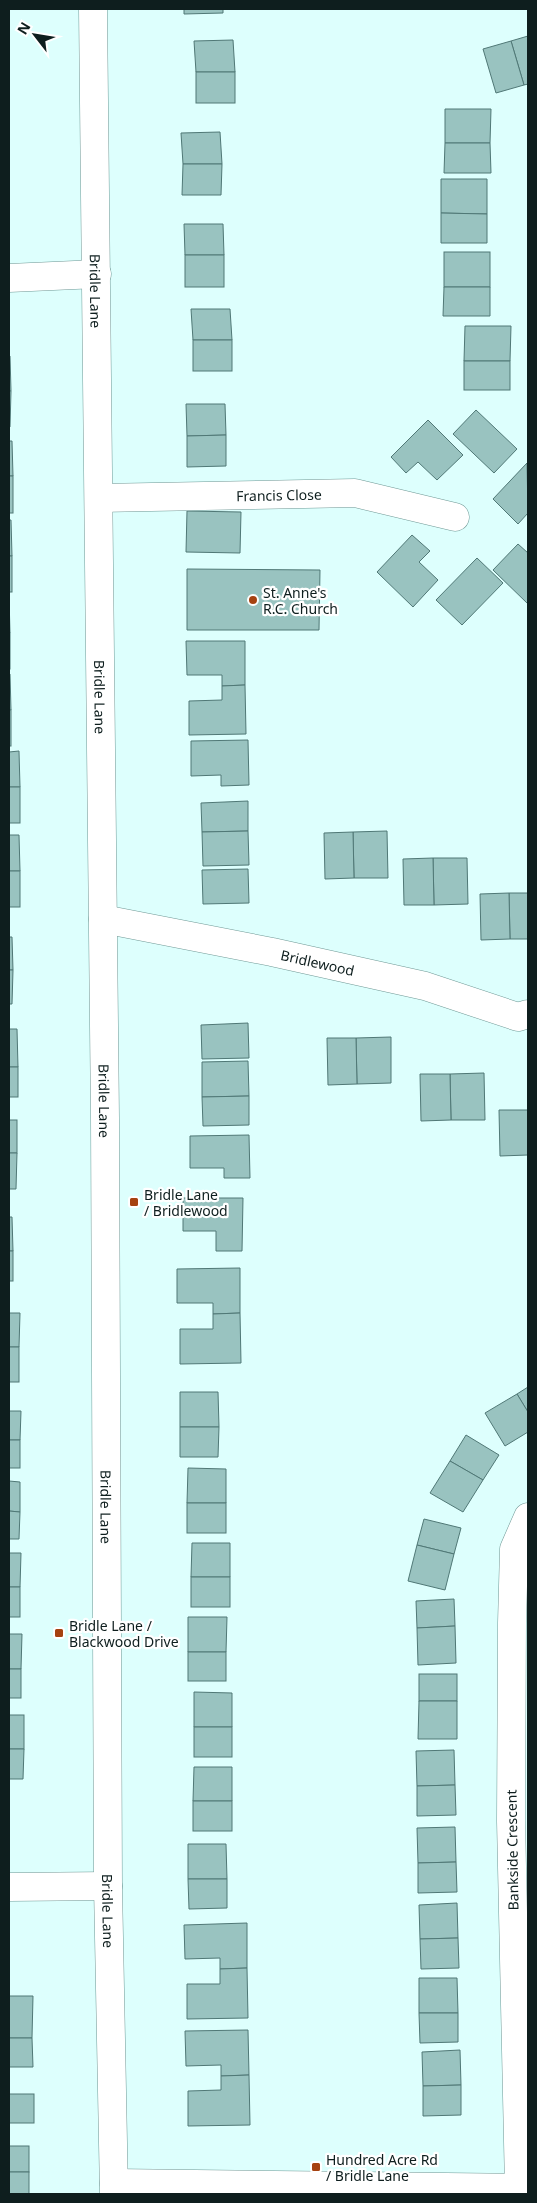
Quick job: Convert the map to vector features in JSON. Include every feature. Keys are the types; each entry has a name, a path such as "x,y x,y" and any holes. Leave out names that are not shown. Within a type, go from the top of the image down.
{"street":[{"name":"Bridle Lane","path":"92,9 97,274 103,919 108,1886 114,2189"},
{"path":"9,278 97,274"},
{"name":"Francis Close","path":"99,498 355,492 455,517"},
{"name":"Bridlewood","path":"103,919 272,952 425,986 518,1017 528,1014"},
{"name":"Bankside Crescent","path":"524,2187 520,1821 512,1623 514,1549 528,1516"},
{"path":"9,1887 108,1886"},
{"path":"114,2189 524,2187"}],"building":[{"path":"184,9 223,9 223,13 184,14"},
{"path":"528,36 528,84 524,85 511,41"},
{"path":"233,40 235,72 196,72 194,41"},
{"path":"511,41 524,85 496,93 483,49"},
{"path":"196,72 235,72 235,103 196,103"},
{"path":"445,109 491,109 490,143 445,143"},
{"path":"220,132 222,164 183,164 181,133"},
{"path":"445,143 490,143 491,173 444,173"},
{"path":"183,164 222,164 221,195 182,195"},
{"path":"441,179 487,179 487,214 441,213"},
{"path":"441,213 487,214 487,243 441,243"},
{"path":"184,224 223,224 224,255 185,255"},
{"path":"444,252 490,252 490,287 444,287"},
{"path":"185,255 224,255 224,287 185,287"},
{"path":"444,287 490,287 490,316 443,316"},
{"path":"191,309 230,309 232,340 193,340"},
{"path":"465,326 511,326 510,361 464,361"},
{"path":"193,340 232,340 232,371 193,371"},
{"path":"10,356 11,391 9,391"},
{"path":"464,361 510,361 510,390 464,390"},
{"path":"9,391 11,391 10,427 9,427"},
{"path":"186,404 225,404 226,435 187,436"},
{"path":"476,410 517,449 494,473 453,434"},
{"path":"428,420 463,455 437,480 418,462 406,473 391,457"},
{"path":"226,435 226,466 187,467 187,436"},
{"path":"9,441 12,441 13,476 9,476"},
{"path":"527,463 528,513 518,524 493,499"},
{"path":"9,476 13,476 13,513 9,513"},
{"path":"187,511 241,512 240,553 186,552"},
{"path":"9,520 11,520 12,556 9,556"},
{"path":"412,535 430,551 419,562 438,580 413,607 377,572"},
{"path":"518,544 528,553 528,604 493,570"},
{"path":"9,556 12,556 12,592 9,592"},
{"path":"477,558 503,583 462,625 436,600"},
{"name":"St. Anne's R.C. Church","path":"187,569 320,570 319,630 187,630"},
{"path":"9,597 10,633 9,633"},
{"path":"10,633 10,669 9,669"},
{"path":"186,641 245,641 245,685 222,686 222,675 187,675"},
{"path":"10,674 11,710 9,710"},
{"path":"245,685 246,734 189,735 189,701 222,700 222,686"},
{"path":"9,710 11,710 11,746 9,746"},
{"path":"248,740 249,785 221,786 221,775 191,776 191,741"},
{"path":"19,751 20,787 9,787 9,752"},
{"path":"9,787 20,787 20,823 9,823"},
{"path":"248,801 248,831 202,832 201,803"},
{"path":"248,831 249,865 203,866 202,832"},
{"path":"387,831 388,878 354,878 353,832"},
{"path":"353,832 354,878 325,879 324,833"},
{"path":"9,835 19,835 20,871 9,871"},
{"path":"433,858 467,858 468,904 434,905"},
{"path":"433,858 434,905 404,905 403,859"},
{"path":"248,869 249,903 203,904 202,870"},
{"path":"9,871 20,871 20,907 9,907"},
{"path":"509,893 528,893 528,939 510,939"},
{"path":"509,893 510,939 481,940 480,894"},
{"path":"9,937 12,937 13,970 9,970"},
{"path":"9,970 13,970 12,1004 9,1004"},
{"path":"248,1023 249,1058 202,1059 201,1025"},
{"path":"9,1029 17,1029 18,1067 9,1067"},
{"path":"391,1037 391,1083 357,1084 356,1038"},
{"path":"327,1038 356,1038 357,1084 328,1085"},
{"path":"248,1061 249,1096 202,1097 202,1062"},
{"path":"9,1067 18,1067 18,1097 9,1097"},
{"path":"484,1073 485,1120 451,1120 450,1074"},
{"path":"420,1074 450,1074 451,1120 421,1121"},
{"path":"249,1096 249,1125 203,1126 202,1097"},
{"path":"499,1110 528,1110 528,1155 500,1156"},
{"path":"9,1120 17,1120 17,1153 9,1153"},
{"path":"249,1135 250,1178 224,1178 224,1168 190,1168 190,1136"},
{"path":"9,1153 17,1153 16,1189 9,1189"},
{"path":"183,1198 243,1198 242,1251 216,1251 216,1231 183,1231"},
{"path":"9,1217 12,1217 13,1251 9,1251"},
{"path":"9,1251 13,1251 13,1281 9,1281"},
{"path":"240,1268 240,1313 213,1314 213,1303 177,1303 177,1269"},
{"path":"9,1313 20,1313 19,1347 9,1347"},
{"path":"240,1313 241,1363 180,1364 180,1329 213,1329 213,1314"},
{"path":"9,1347 19,1347 19,1382 9,1382"},
{"path":"528,1387 528,1412 517,1394"},
{"path":"180,1392 218,1392 219,1427 180,1427"},
{"path":"517,1394 528,1412 528,1432 505,1446 485,1413"},
{"path":"9,1411 21,1411 20,1440 9,1440"},
{"path":"180,1427 219,1427 218,1457 180,1457"},
{"path":"466,1435 499,1455 483,1480 450,1461"},
{"path":"9,1440 20,1440 20,1468 9,1468"},
{"path":"450,1461 483,1480 463,1512 430,1493"},
{"path":"188,1468 226,1469 226,1503 187,1503"},
{"path":"9,1481 20,1482 20,1512 9,1511"},
{"path":"187,1503 226,1503 226,1533 187,1533"},
{"path":"9,1511 20,1512 19,1539 9,1539"},
{"path":"424,1519 461,1528 454,1554 417,1545"},
{"path":"192,1543 230,1543 230,1577 191,1577"},
{"path":"417,1545 454,1554 445,1590 408,1581"},
{"path":"9,1553 21,1553 20,1587 9,1587"},
{"path":"191,1577 230,1577 230,1607 191,1607"},
{"path":"9,1587 20,1587 20,1617 9,1617"},
{"path":"454,1599 455,1626 417,1628 416,1601"},
{"path":"188,1617 227,1617 226,1652 188,1652"},
{"path":"455,1626 456,1663 418,1665 417,1628"},
{"path":"9,1634 22,1634 21,1669 9,1669"},
{"path":"188,1652 226,1652 226,1681 188,1681"},
{"path":"9,1669 21,1669 21,1698 9,1698"},
{"path":"419,1674 457,1674 457,1701 419,1701"},
{"path":"194,1692 232,1693 232,1727 194,1727"},
{"path":"419,1701 457,1701 457,1739 418,1739"},
{"path":"9,1715 24,1715 24,1749 9,1749"},
{"path":"194,1727 232,1727 232,1757 194,1757"},
{"path":"9,1749 24,1749 23,1779 9,1779"},
{"path":"454,1750 455,1785 417,1786 416,1751"},
{"path":"194,1767 232,1767 232,1801 193,1801"},
{"path":"455,1785 456,1815 417,1816 417,1786"},
{"path":"193,1801 232,1801 232,1831 193,1831"},
{"path":"455,1827 456,1862 418,1863 417,1828"},
{"path":"188,1844 226,1844 227,1879 188,1879"},
{"path":"456,1862 457,1892 418,1893 418,1863"},
{"path":"188,1879 227,1879 227,1908 189,1909"},
{"path":"457,1903 458,1938 420,1939 419,1905"},
{"path":"247,1923 247,1968 220,1969 220,1958 185,1959 184,1925"},
{"path":"458,1938 459,1968 421,1969 420,1939"},
{"path":"247,1968 248,2018 187,2019 187,1984 220,1984 220,1969"},
{"path":"419,1978 457,1978 458,2013 419,2013"},
{"path":"9,1996 33,1996 32,2038 9,2038"},
{"path":"419,2013 458,2013 458,2042 420,2043"},
{"path":"248,2030 249,2075 221,2076 221,2065 186,2066 185,2031"},
{"path":"9,2038 32,2038 33,2067 9,2067"},
{"path":"460,2050 461,2085 423,2086 422,2052"},
{"path":"249,2075 250,2125 188,2126 188,2091 221,2090 221,2076"},
{"path":"461,2085 461,2115 423,2116 423,2086"},
{"path":"9,2094 34,2094 34,2123 9,2123"},
{"path":"9,2146 29,2146 29,2172 9,2172"},
{"path":"9,2172 29,2172 29,2194 9,2194"}],"place":[{"name":"St. Anne's R.C. Church","path":"253,600"},
{"name":"Bridle Lane / Bridlewood","path":"134,1202"},
{"name":"Bridle Lane / Blackwood Drive","path":"59,1633"},
{"name":"Hundred Acre Rd / Bridle Lane","path":"316,2167"}]}
